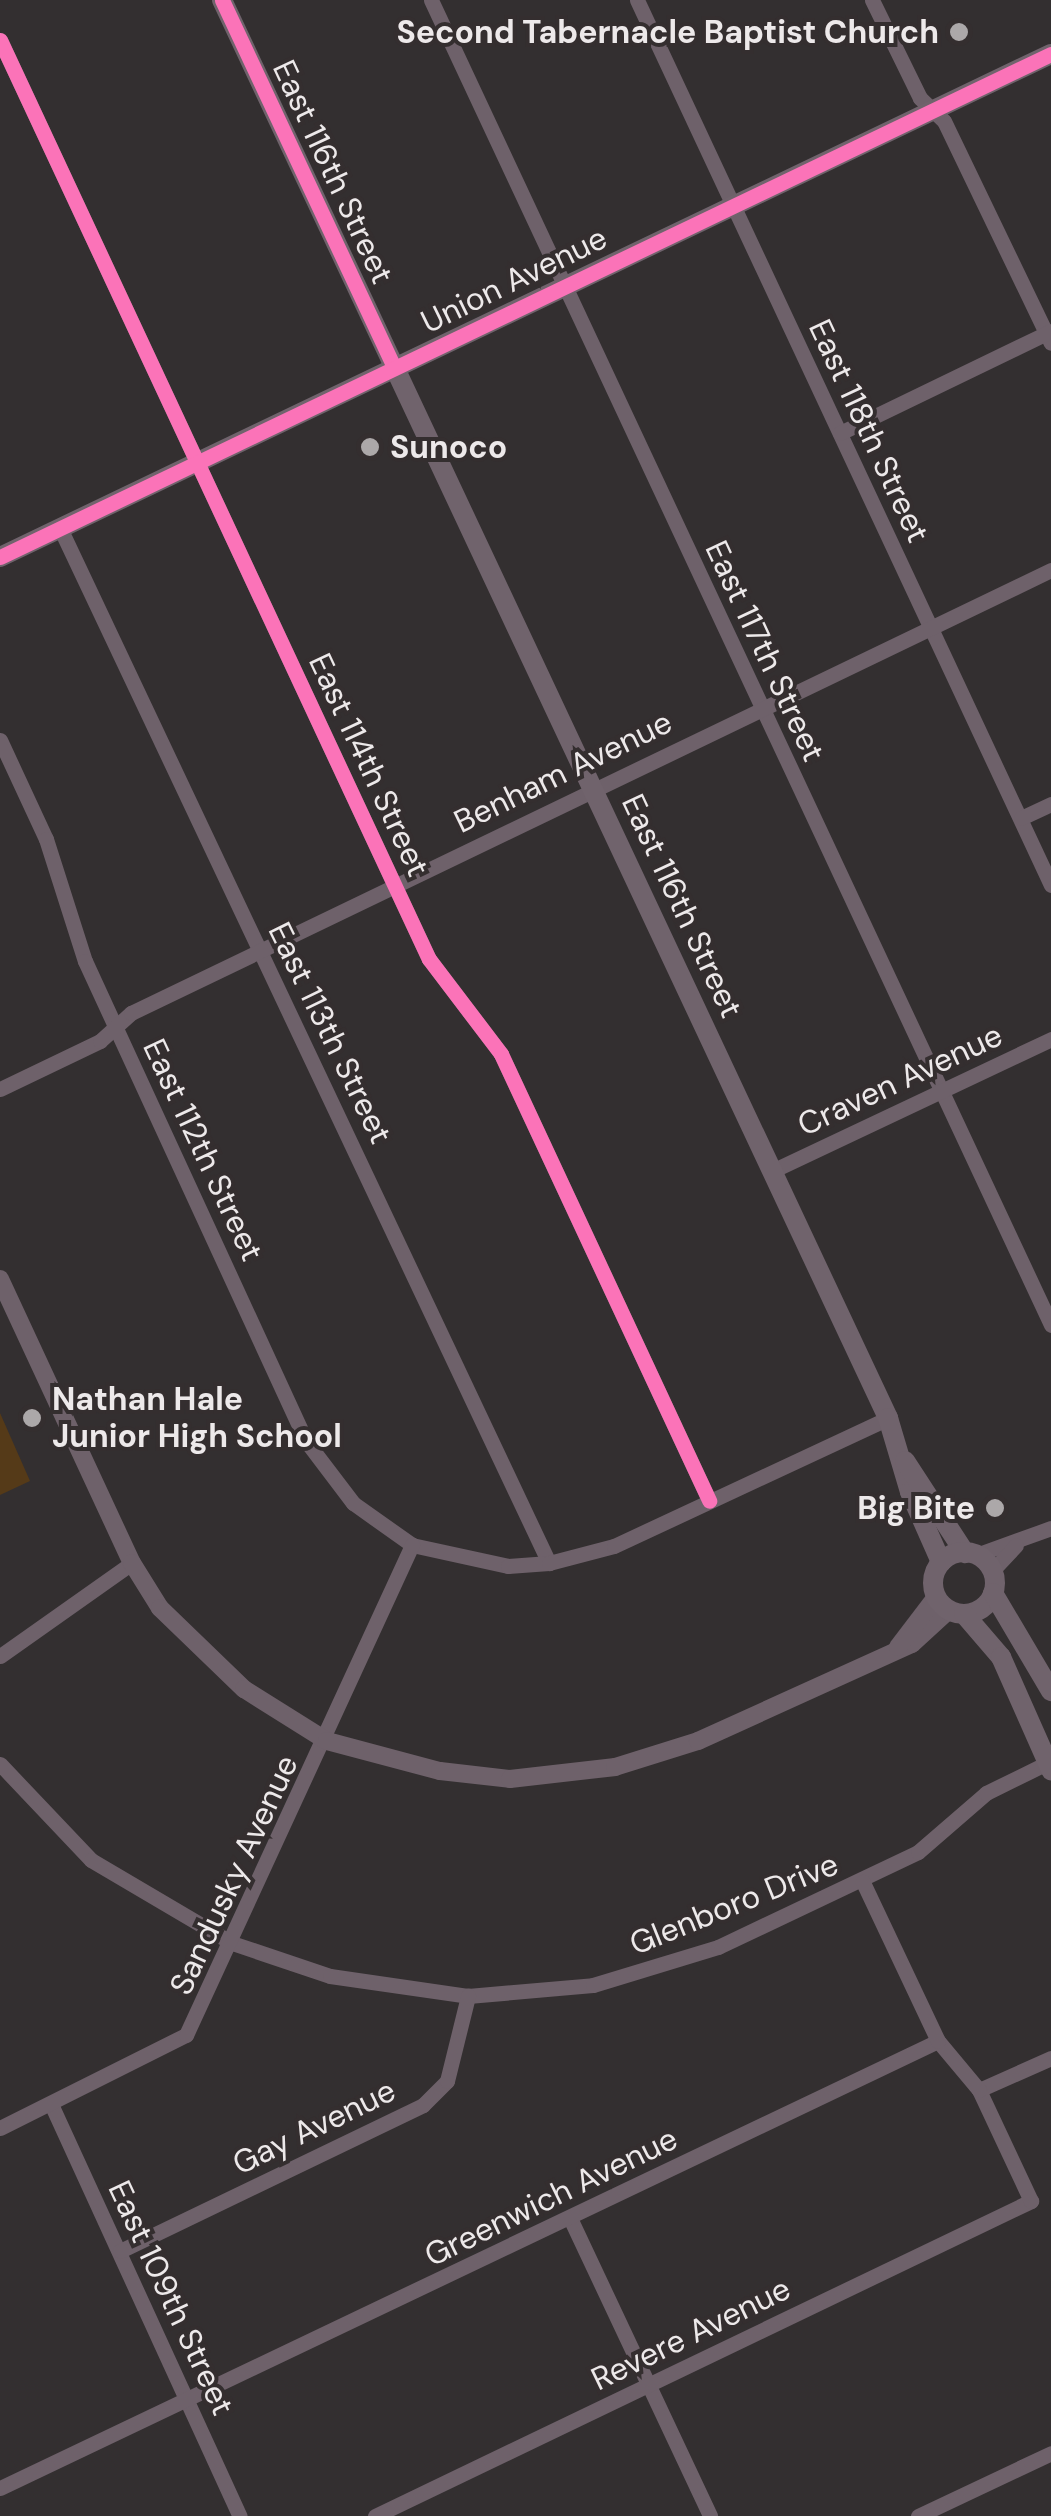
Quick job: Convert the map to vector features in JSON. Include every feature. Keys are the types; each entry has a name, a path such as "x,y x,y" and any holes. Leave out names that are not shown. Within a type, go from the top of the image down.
{"main road":[{"name":"East 116th Street","path":"222,0 888,1418 904,1460 910,1492 941,1562"},
{"name":"Union Avenue","path":"0,556 1051,54"},
{"name":"East 116th Street","path":"904,1460 971,1554"},
{"path":"1050,1765 1001,1657 950,1607 933,1579 941,1562 971,1554 992,1572 992,1594 1051,1690"},
{"path":"950,1607 984,1606 992,1594"}],"street":[{"name":"East 117th Street","path":"431,0 1051,1325"},
{"name":"East 118th Street","path":"637,0 1051,885"},
{"path":"840,434 1049,335 934,110 920,98 872,0"},
{"name":"East 114th Street","path":"0,40 429,959 501,1054 709,1501"},
{"name":"East 113th Street","path":"60,528 258,952 333,1097 548,1563"},
{"name":"Benham Avenue","path":"0,1088 116,1028 130,1013 760,705 1051,570"},
{"name":"East 112th Street","path":"0,740 46,839 85,961 314,1454 354,1503 412,1545"},
{"path":"1021,818 1051,804"},
{"name":"Craven Avenue","path":"772,1170 1051,1039"},
{"path":"0,1280 132,1564 192,1645 244,1689 327,1742 440,1772 510,1779 615,1767 698,1742 898,1647 950,1607"},
{"path":"412,1545 508,1566 548,1563 614,1546 888,1418"},
{"path":"971,1554 1016,1545 1051,1528"},
{"name":"Sandusky Avenue","path":"0,2128 186,2035 327,1742 412,1545"},
{"path":"992,1572 1016,1545"},
{"path":"0,1656 132,1564"},
{"name":"Glenboro Drive","path":"0,1764 91,1860 232,1943 330,1976 468,1996 593,1985 665,1966 864,1882 918,1852 986,1793 1050,1765"},
{"path":"864,1882 938,2041 979,2090 1051,2058"},
{"name":"Gay Avenue","path":"120,2251 423,2105 446,2081 468,1996"},
{"name":"Greenwich Avenue","path":"0,2488 188,2402 938,2041"},
{"name":"Revere Avenue","path":"374,2516 1031,2201 979,2090"},
{"name":"East 109th Street","path":"51,2104 240,2516"},
{"path":"570,2218 710,2516"},
{"path":"918,2516 1051,2453"}],"shaded area":[{"path":"0,1413 30,1481 0,1495"}],"cycle path":[{"path":"222,0 394,368"},
{"path":"0,40 429,959 501,1054 709,1501"},
{"path":"0,557 1051,54"}],"place":[{"name":"Second Tabernacle Baptist Church","path":"959,32"},
{"name":"Sunoco","path":"370,447"},
{"name":"Nathan Hale Junior High School","path":"32,1418"},
{"name":"Big Bite","path":"995,1508"}]}
